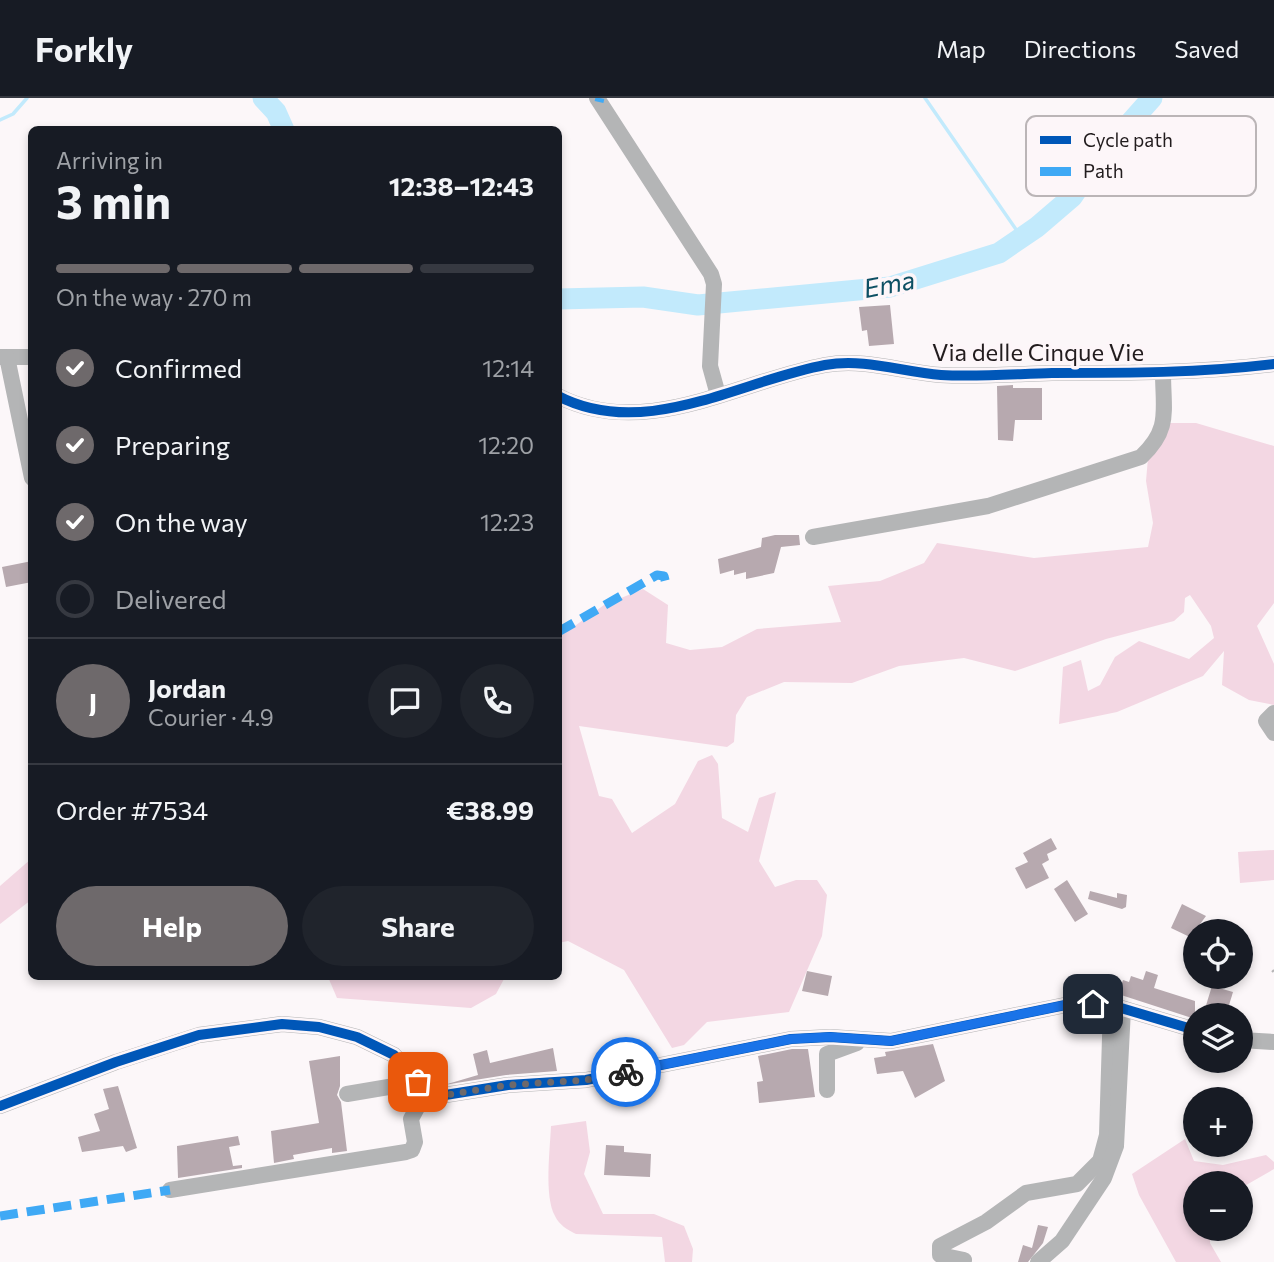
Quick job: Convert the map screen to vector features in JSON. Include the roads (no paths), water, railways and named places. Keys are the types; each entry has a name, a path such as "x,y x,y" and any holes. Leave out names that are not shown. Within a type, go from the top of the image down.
{"street":[{"path":"597,98 714,284 710,366 718,395"},
{"path":"28,357 4,357 28,461"},
{"name":"Via delle Cinque Vie","path":"562,398 613,412 661,411 827,365 881,364 939,375 1204,372 1274,364"},
{"path":"813,537 988,506 1141,457 1157,442 1163,426 1163,372"},
{"path":"1274,713 1266,721 1274,733"},
{"path":"0,1106 116,1062 199,1035 282,1024 319,1027 358,1037 394,1055 422,1086 439,1096 508,1085 586,1080 791,1039 830,1037 891,1041 1075,1003 1117,1007 1183,1026"},
{"path":"964,1260 940,1255 940,1246 986,1222 1026,1193 1077,1184 1100,1161 1107,1135 1117,1007"},
{"path":"1038,1262 1062,1241 1104,1178 1116,1146 1117,1007"},
{"path":"827,1090 827,1054 863,1040"},
{"path":"1253,1041 1274,1042"},
{"path":"347,1094 422,1086"},
{"path":"170,1191 412,1150 415,1142 411,1119 422,1086"}],"waterway":[{"path":"0,120 13,114 27,98"},
{"name":"Ema","path":"263,98 276,112 282,126"},
{"path":"925,98 1022,238"},
{"name":"Ema","path":"1136,116 1152,98"},
{"name":"Ema","path":"562,299 643,297 698,305 890,287 999,253 1037,227 1073,196"}]}
